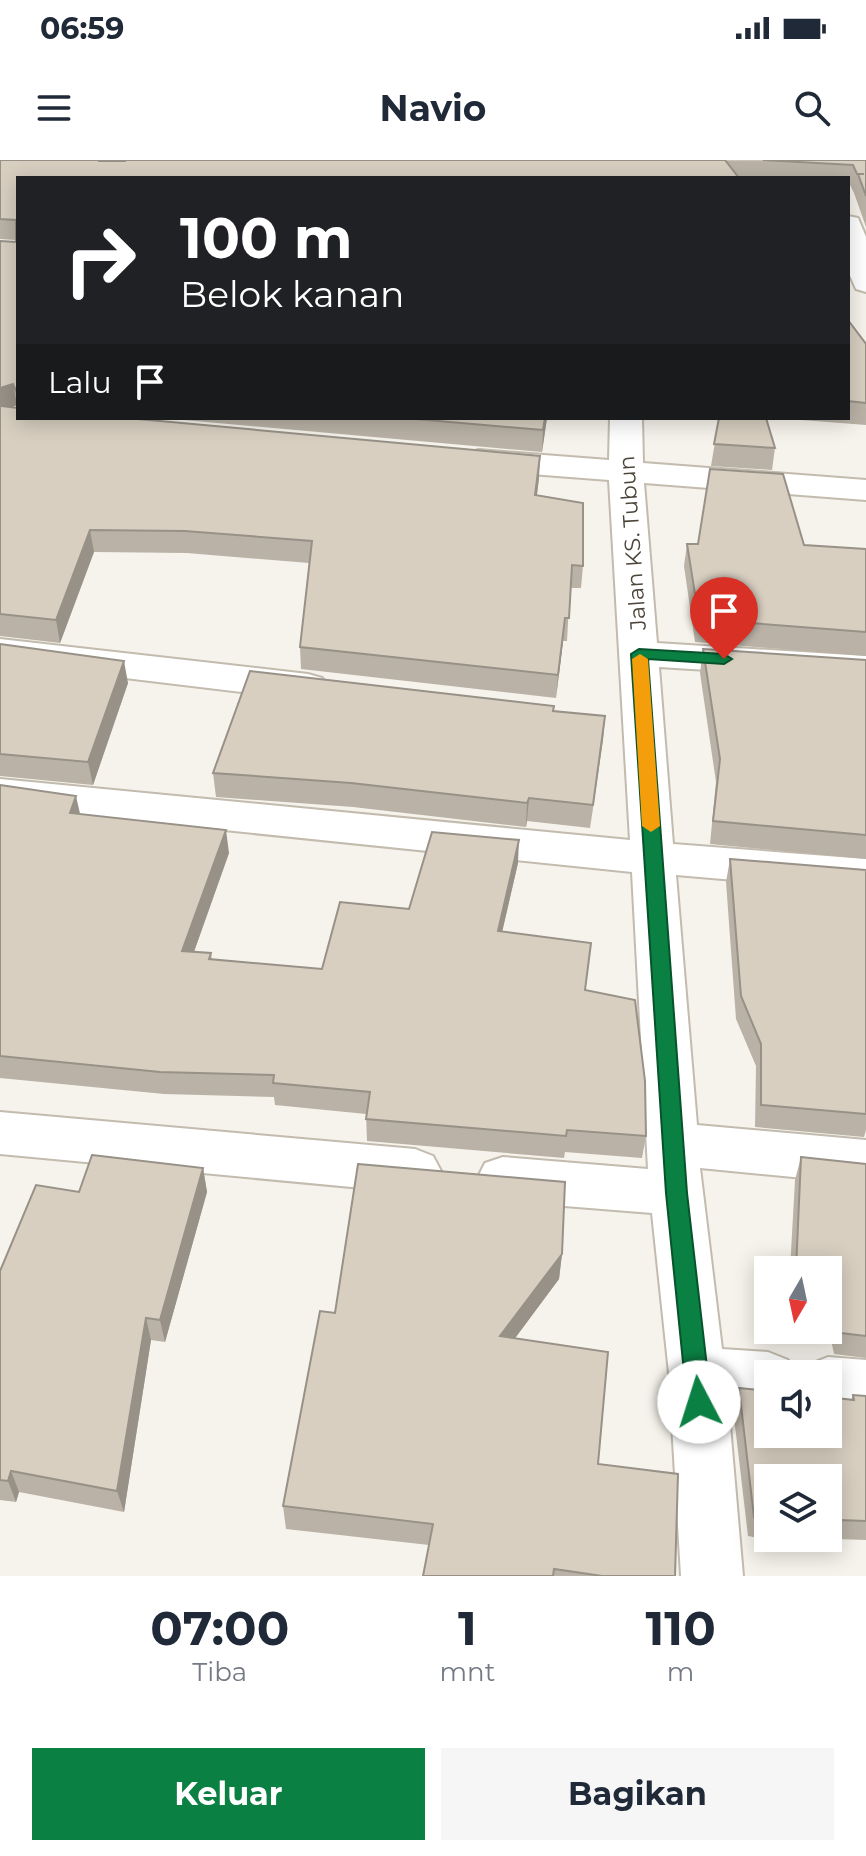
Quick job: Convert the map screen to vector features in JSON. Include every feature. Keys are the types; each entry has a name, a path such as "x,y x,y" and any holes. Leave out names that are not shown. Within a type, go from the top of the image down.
{"street":[{"path":"850,231 866,283"},
{"name":"Jalan KS. Tubun","path":"626,420 626,473 639,654 629,723 653,856 676,1193 697,1373 712,1576"},
{"path":"444,457 866,490"},
{"path":"0,651 337,690"},
{"path":"639,654 866,668"},
{"path":"0,793 484,844 866,875"},
{"path":"0,1133 676,1193"},
{"path":"674,1144 866,1162"},
{"path":"697,1373 754,1378"},
{"path":"842,1385 866,1387"}],"building":[{"path":"0,160 725,160 737,176 16,176 16,220 0,219"},
{"path":"763,160 866,160 866,196 853,165"},
{"path":"0,241 16,242 16,391 13,384 0,388"},
{"path":"850,323 866,344 866,403 850,401"},
{"path":"0,403 16,408 16,420 149,420 540,456 535,495 583,503 583,566 572,565 569,618 565,618 558,675 300,647 312,541 185,531 90,530 56,620 0,614"},
{"path":"427,420 545,420 543,430"},
{"path":"719,420 767,420 775,448 714,444"},
{"path":"710,469 783,474 804,545 866,549 866,632 699,619 687,544 698,544"},
{"path":"0,644 124,661 88,762 0,754"},
{"path":"703,649 866,660 866,835 713,821 720,759"},
{"path":"250,671 554,706 553,711 605,716 593,805 529,798 527,803 351,783 213,773"},
{"path":"0,785 76,796 70,813 226,830 182,951 211,953 209,959 322,969 340,902 409,909 432,832 519,840 498,931 591,943 585,990 635,1000 645,1081 646,1136 567,1130 566,1136 366,1119 370,1092 273,1083 274,1075 160,1072 0,1056"},
{"path":"730,859 866,870 866,1114 761,1105 761,1044 741,996"},
{"path":"92,1155 203,1168 160,1320 146,1318 117,1491 11,1471 8,1481 0,1480 0,1271 36,1185 79,1192"},
{"path":"801,1157 866,1164 866,1336 842,1333 842,1256 797,1256"},
{"path":"358,1164 565,1182 562,1254 500,1336 608,1352 598,1464 678,1474 675,1576 602,1576 554,1569 553,1576 423,1576 433,1524 283,1506 320,1311 335,1313"},
{"path":"739,1388 754,1390 754,1448 842,1448 842,1399 854,1400 853,1395 866,1396 866,1521 842,1520 842,1464 754,1464 754,1517"}],"slow traffic":[{"path":"640,659 651,826"}],"route":[{"path":"699,1402 676,1193 639,654 724,659"}]}
